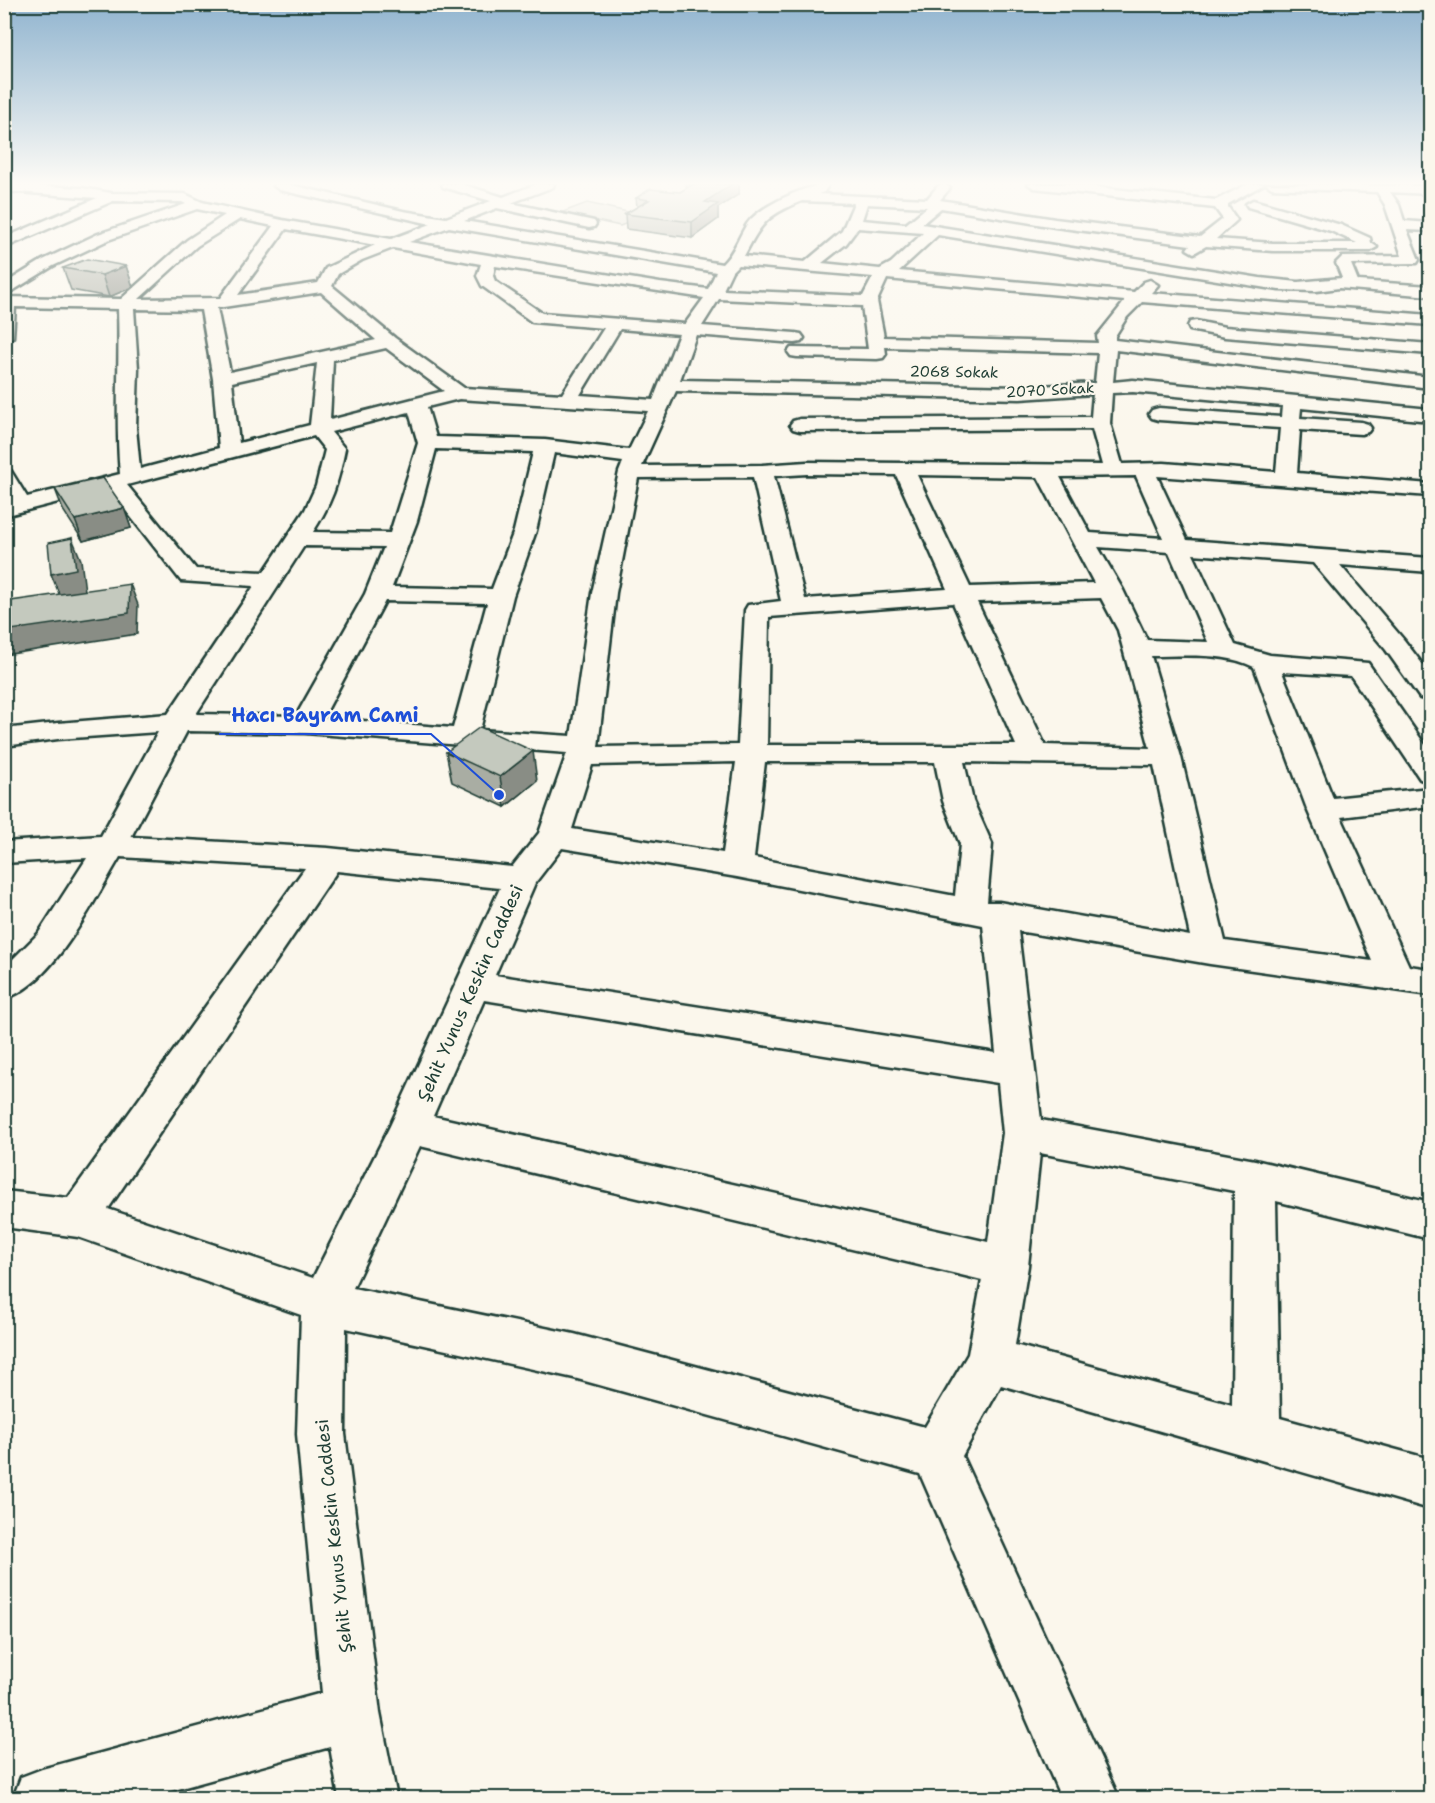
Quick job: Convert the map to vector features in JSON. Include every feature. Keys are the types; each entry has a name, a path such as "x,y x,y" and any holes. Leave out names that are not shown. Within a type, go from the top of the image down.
{"street":[{"path":"4,337 5,299 42,268"},
{"path":"163,268 126,303 129,369 123,480 189,576 269,579"},
{"path":"230,452 216,304 246,268"},
{"path":"324,287 331,271 337,268"},
{"path":"487,268 485,276 488,283 538,318 614,325 719,279"},
{"path":"580,268 719,279 806,268"},
{"path":"667,268 874,309"},
{"name":"Şehit Yunus Keskin Caddesi","path":"368,1798 352,1713 321,1434 324,1302 475,985 520,879 554,836 583,751 604,593 632,464 726,268"},
{"path":"809,268 968,277 1086,276 1168,269 1299,286 1342,284 1431,291"},
{"path":"719,279 794,328 877,354 874,309 882,274 892,268"},
{"path":"1074,268 1086,276 1137,297 1431,320"},
{"path":"1342,284 1352,280 1345,268"},
{"path":"1114,471 1100,423 1106,336 1121,314 1168,269"},
{"path":"956,298 961,295 968,277"},
{"path":"719,279 794,328 810,379"},
{"path":"1161,350 1196,326 1221,304 1243,279"},
{"path":"5,299 216,304 324,287 390,342 459,393"},
{"path":"794,328 874,309 893,297"},
{"path":"568,399 614,325"},
{"path":"1196,326 1225,332 1431,349"},
{"path":"222,379 390,342"},
{"path":"876,342 1107,346 1161,350 1431,382"},
{"path":"4,986 16,978 50,943 111,846 177,722 316,510 327,486 335,449 319,430 326,362 322,357"},
{"name":"2068 Sokak","path":"810,379 846,371 883,371"},
{"path":"1044,374 1103,381"},
{"name":"2070 Sokak","path":"459,393 568,399 792,387 810,379 1020,393 1075,391 1103,381 1133,386 1431,415"},
{"path":"792,387 807,468"},
{"path":"4,475 13,508 459,393"},
{"path":"1286,477 1293,400"},
{"path":"305,725 377,594 398,540 428,443 417,405"},
{"path":"1159,414 1289,425 1395,430 1386,410"},
{"path":"800,425 1100,423"},
{"path":"428,443 545,446 632,464 762,471 807,468 1046,471 1164,469 1431,490"},
{"path":"464,738 501,596 525,531 545,446"},
{"path":"904,469 1034,753"},
{"path":"1144,470 1176,546 1225,651"},
{"path":"762,471 795,607"},
{"path":"1046,471 1131,630 1167,756 1210,951"},
{"path":"296,539 398,540"},
{"path":"1084,539 1431,565"},
{"path":"1320,556 1395,645 1431,692"},
{"path":"737,866 752,753 757,610 963,595 1111,590"},
{"path":"377,594 501,596"},
{"path":"1395,645 1431,647"},
{"path":"1136,648 1225,651 1255,656 1264,663 1322,809 1396,976"},
{"path":"1264,663 1359,669 1431,773"},
{"path":"4,738 58,731 177,722 305,725 464,738 583,751 948,755 1034,753 1167,756"},
{"path":"936,1454 990,1360 1006,1266 1023,1133 1017,1071 985,913 976,844 958,801 948,755"},
{"path":"1322,809 1431,797"},
{"path":"554,836 737,866 985,913 1210,951 1431,982"},
{"path":"4,854 111,846 328,859 520,879"},
{"path":"78,1218 328,859"},
{"path":"475,985 1017,1071"},
{"path":"409,1127 1006,1266"},
{"path":"1023,1133 1255,1178 1431,1220"},
{"path":"1255,1178 1256,1435"},
{"path":"4,1209 78,1218 324,1302 574,1356 936,1454"},
{"path":"990,1360 1431,1484"},
{"path":"936,1454 1090,1798"},
{"path":"42,1798 352,1713"}],"building":[{"path":"64,268 120,268 102,275"},
{"path":"103,478 124,508 75,520 55,489"},
{"path":"72,538 76,569 51,574 48,543"},
{"path":"130,584 129,613 4,631 4,602"},
{"path":"480,727 533,751 500,777 446,752"}],"place":[{"name":"Hacı Bayram Cami","path":"499,795"}]}
